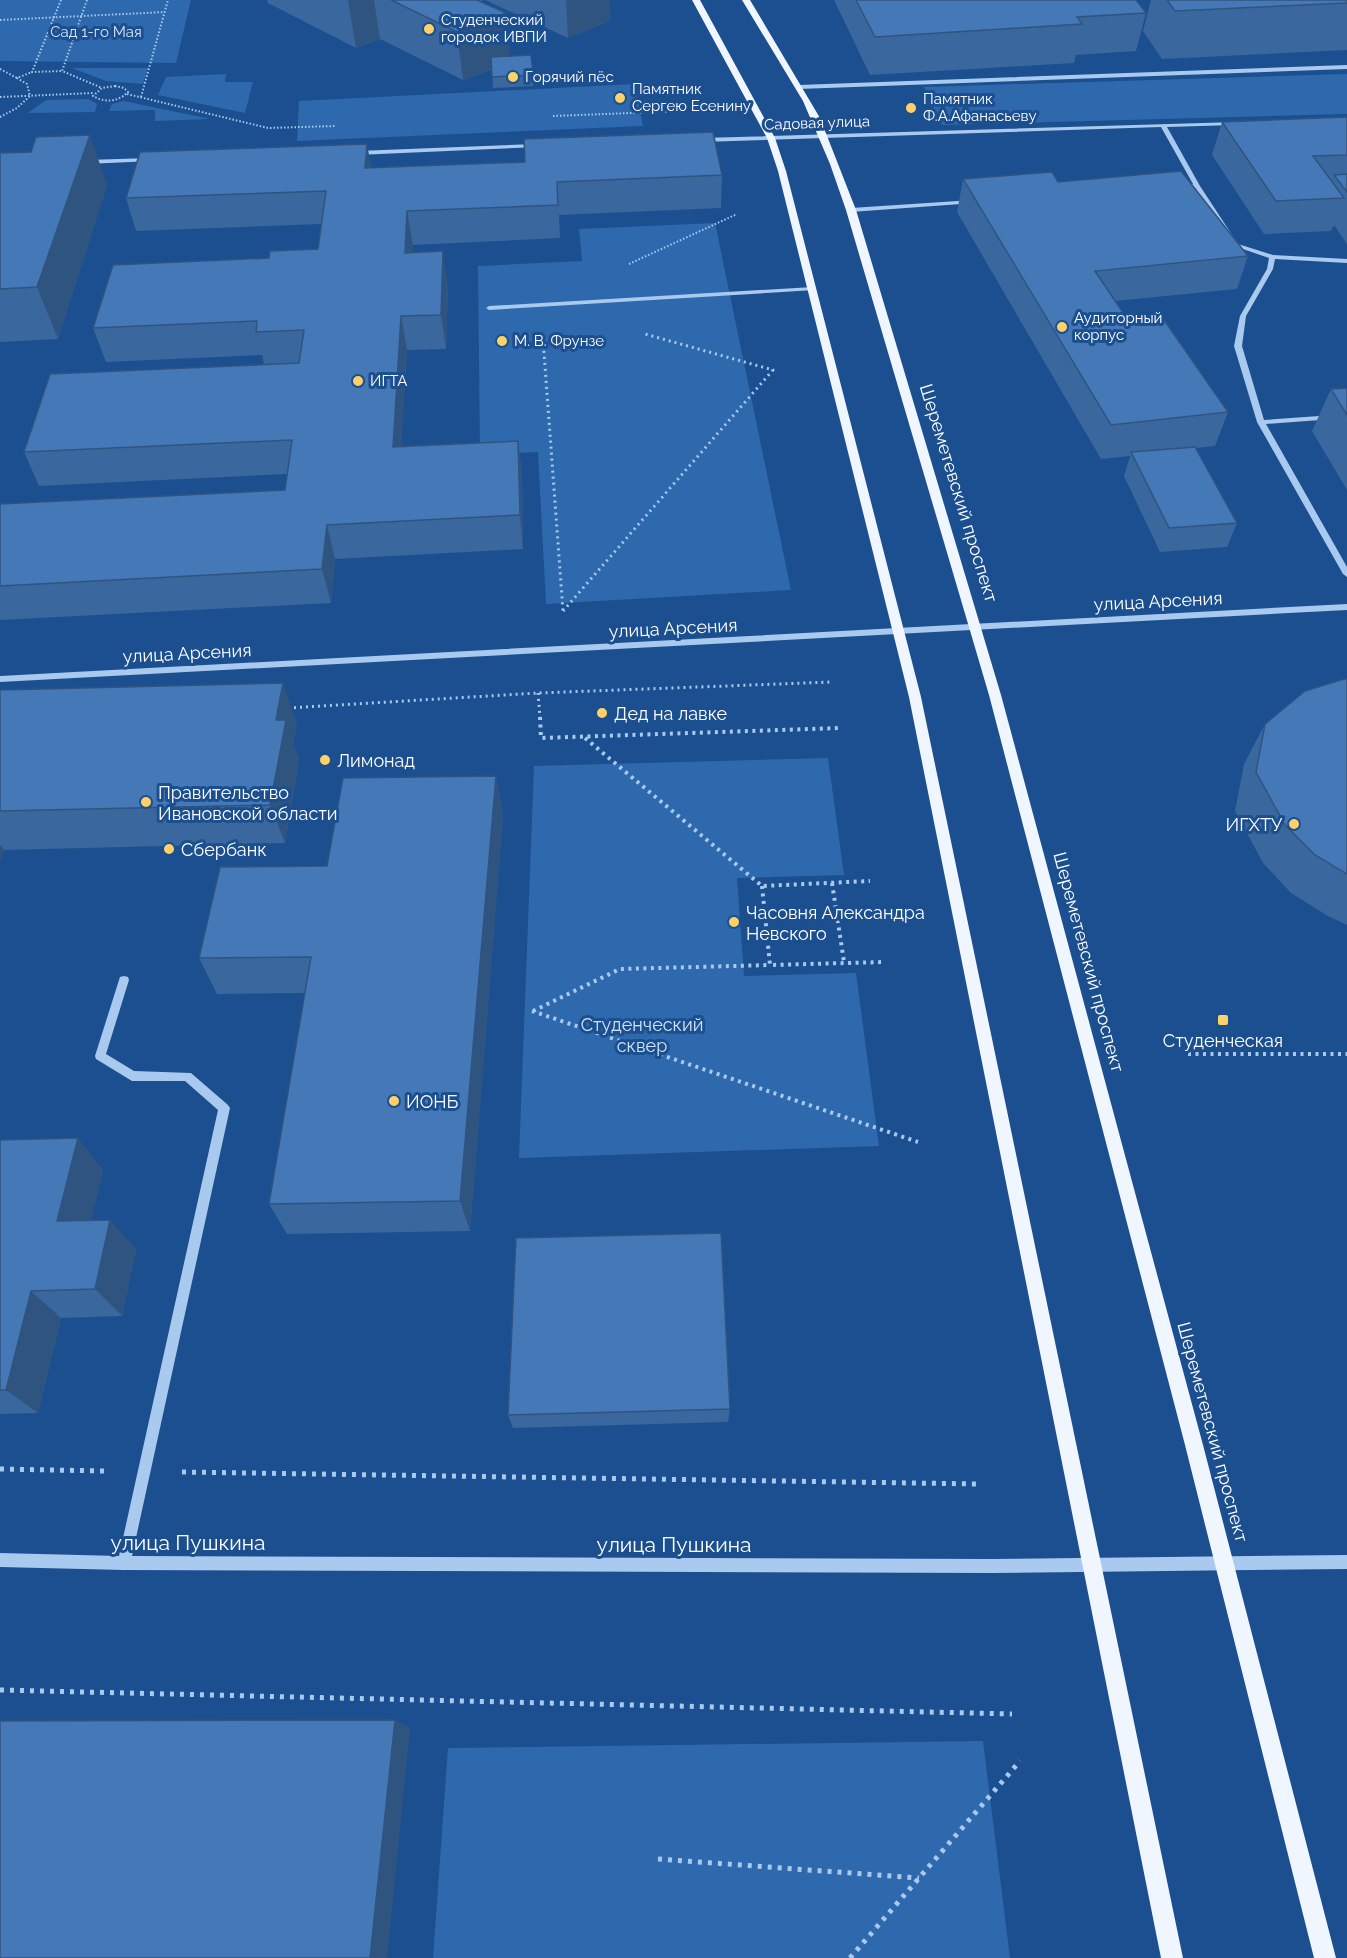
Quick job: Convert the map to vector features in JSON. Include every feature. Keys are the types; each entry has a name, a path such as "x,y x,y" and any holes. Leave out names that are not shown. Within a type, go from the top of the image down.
{"main road":[{"path":"696,0 771,138 782,171 900,632 1172,1958"},
{"name":"Шереметевский проспект","path":"746,0 799,87 824,136 851,210 976,627 1224,1564 1325,1958"}],"street":[{"path":"799,87 1347,67"},
{"name":"Садовая улица","path":"693,141 1244,123"},
{"path":"1163,125 1197,186 1236,244 1272,257 1347,261"},
{"path":"347,153 550,146"},
{"path":"81,163 161,160"},
{"path":"1174,188 1197,186"},
{"path":"851,210 987,201"},
{"path":"1272,257 1270,269 1244,316 1238,346 1261,422 1347,574"},
{"path":"489,308 813,289"},
{"path":"1261,422 1347,416"},
{"name":"улица Арсения","path":"0,679 1347,607"},
{"path":"124,980 100,1056 132,1076 187,1076 224,1108 124,1563"},
{"name":"улица Пушкина","path":"0,1560 124,1563 1091,1565 1347,1562"}],"path":[{"path":"32,72 61,0"},
{"path":"62,71 87,0"},
{"path":"141,98 168,0"},
{"path":"0,20 165,12"},
{"path":"0,69 26,82 30,88 30,96 17,108 0,117"},
{"path":"17,78 32,72 62,71 102,88"},
{"path":"0,97 94,93 102,88 120,86 128,92 120,99 108,101 98,100 93,96 94,93"},
{"path":"623,267 737,214"},
{"path":"541,305 563,611 773,370 640,333"},
{"path":"287,708 538,693 832,682"},
{"path":"538,693 541,738 841,728"},
{"path":"585,738 762,886 870,881"},
{"path":"832,882 844,962"},
{"path":"762,886 770,965"},
{"path":"885,962 620,969 532,1011 918,1142"},
{"path":"1188,1054 1347,1054"},
{"path":"0,1469 979,1484"},
{"path":"0,1690 1012,1714"},
{"path":"850,1958 1020,1761"},
{"path":"658,1859 919,1878"}],"green space":[{"name":"Сад 1-го Мая","path":"0,0 191,0 176,63 0,61"},
{"path":"72,68 148,68 143,84 106,81"},
{"path":"226,74 225,82 253,82 245,113 158,95 166,77"},
{"path":"1347,74 1347,114 942,125 924,87"},
{"path":"635,84 643,126 297,141 299,101"},
{"path":"88,99 97,104 95,112 28,113 46,100"},
{"path":"124,101 210,119 155,121 155,110 109,111 112,104"},
{"path":"715,223 791,590 546,604 538,452 480,455 478,266 582,261 579,229"},
{"name":"Студенческий сквер","path":"828,758 844,875 737,878 744,976 856,973 879,1146 519,1158 534,766"},
{"path":"983,1741 1010,1958 433,1958 448,1748"}],"building":[{"path":"391,0 477,0 506,13 457,32"},
{"path":"856,0 1136,0 1146,13 1077,17 1082,24 875,37"},
{"path":"1167,0 1347,0 1347,3 1175,11"},
{"path":"531,55 533,75 492,77 491,57"},
{"path":"1347,117 1347,155 1313,156 1344,198 1276,201 1222,122"},
{"path":"713,132 722,175 557,182 558,205 407,211 405,253 443,251 441,315 401,316 393,447 518,441 520,515 327,525 322,569 0,586 0,504 285,490 292,440 24,452 50,374 299,363 304,330 256,332 257,321 93,328 113,265 269,258 270,251 318,249 326,191 126,198 140,152 367,144 365,168 525,162 524,139"},
{"path":"90,135 37,287 0,289 0,153 31,152 36,137"},
{"name":"Аудиторный корпус","path":"1181,171 1248,256 1095,271 1128,320 1162,317 1228,412 1111,425 963,179 1052,172 1058,182"},
{"path":"1347,174 1347,192 1334,175"},
{"path":"1347,388 1347,415 1331,389"},
{"path":"1195,447 1237,523 1169,528 1131,452"},
{"path":"1347,679 1347,874 1315,855 1285,825 1256,772 1265,724 1305,691"},
{"name":"Правительство Ивановской области","path":"283,683 276,720 286,720 270,805 0,811 0,690"},
{"name":"ИОНБ","path":"496,776 460,1201 269,1204 311,957 199,958 220,867 327,866 343,778"},
{"path":"78,1138 57,1221 110,1220 95,1289 31,1291 6,1390 0,1390 0,1140"},
{"path":"721,1233 730,1409 508,1415 516,1238"},
{"path":"395,1720 370,1958 0,1958 0,1721"}],"place":[{"name":"Студенческий городок ИВПИ","path":"429,29"},
{"name":"Горячий пёс","path":"513,77"},
{"name":"Памятник Сергею Есенину","path":"620,98"},
{"name":"Памятник Ф.А.Афанасьеву","path":"911,108"},
{"name":"Аудиторный корпус","path":"1062,327"},
{"name":"М. В. Фрунзе","path":"502,341"},
{"name":"ИГТА","path":"358,381"},
{"name":"Дед на лавке","path":"602,713"},
{"name":"Лимонад","path":"325,760"},
{"name":"Правительство Ивановской области","path":"146,802"},
{"name":"ИГХТУ","path":"1294,824"},
{"name":"Сбербанк","path":"169,849"},
{"name":"Часовня Александра Невского","path":"734,922"},
{"name":"Студенческая","path":"1223,1020"},
{"name":"ИОНБ","path":"394,1101"}]}
